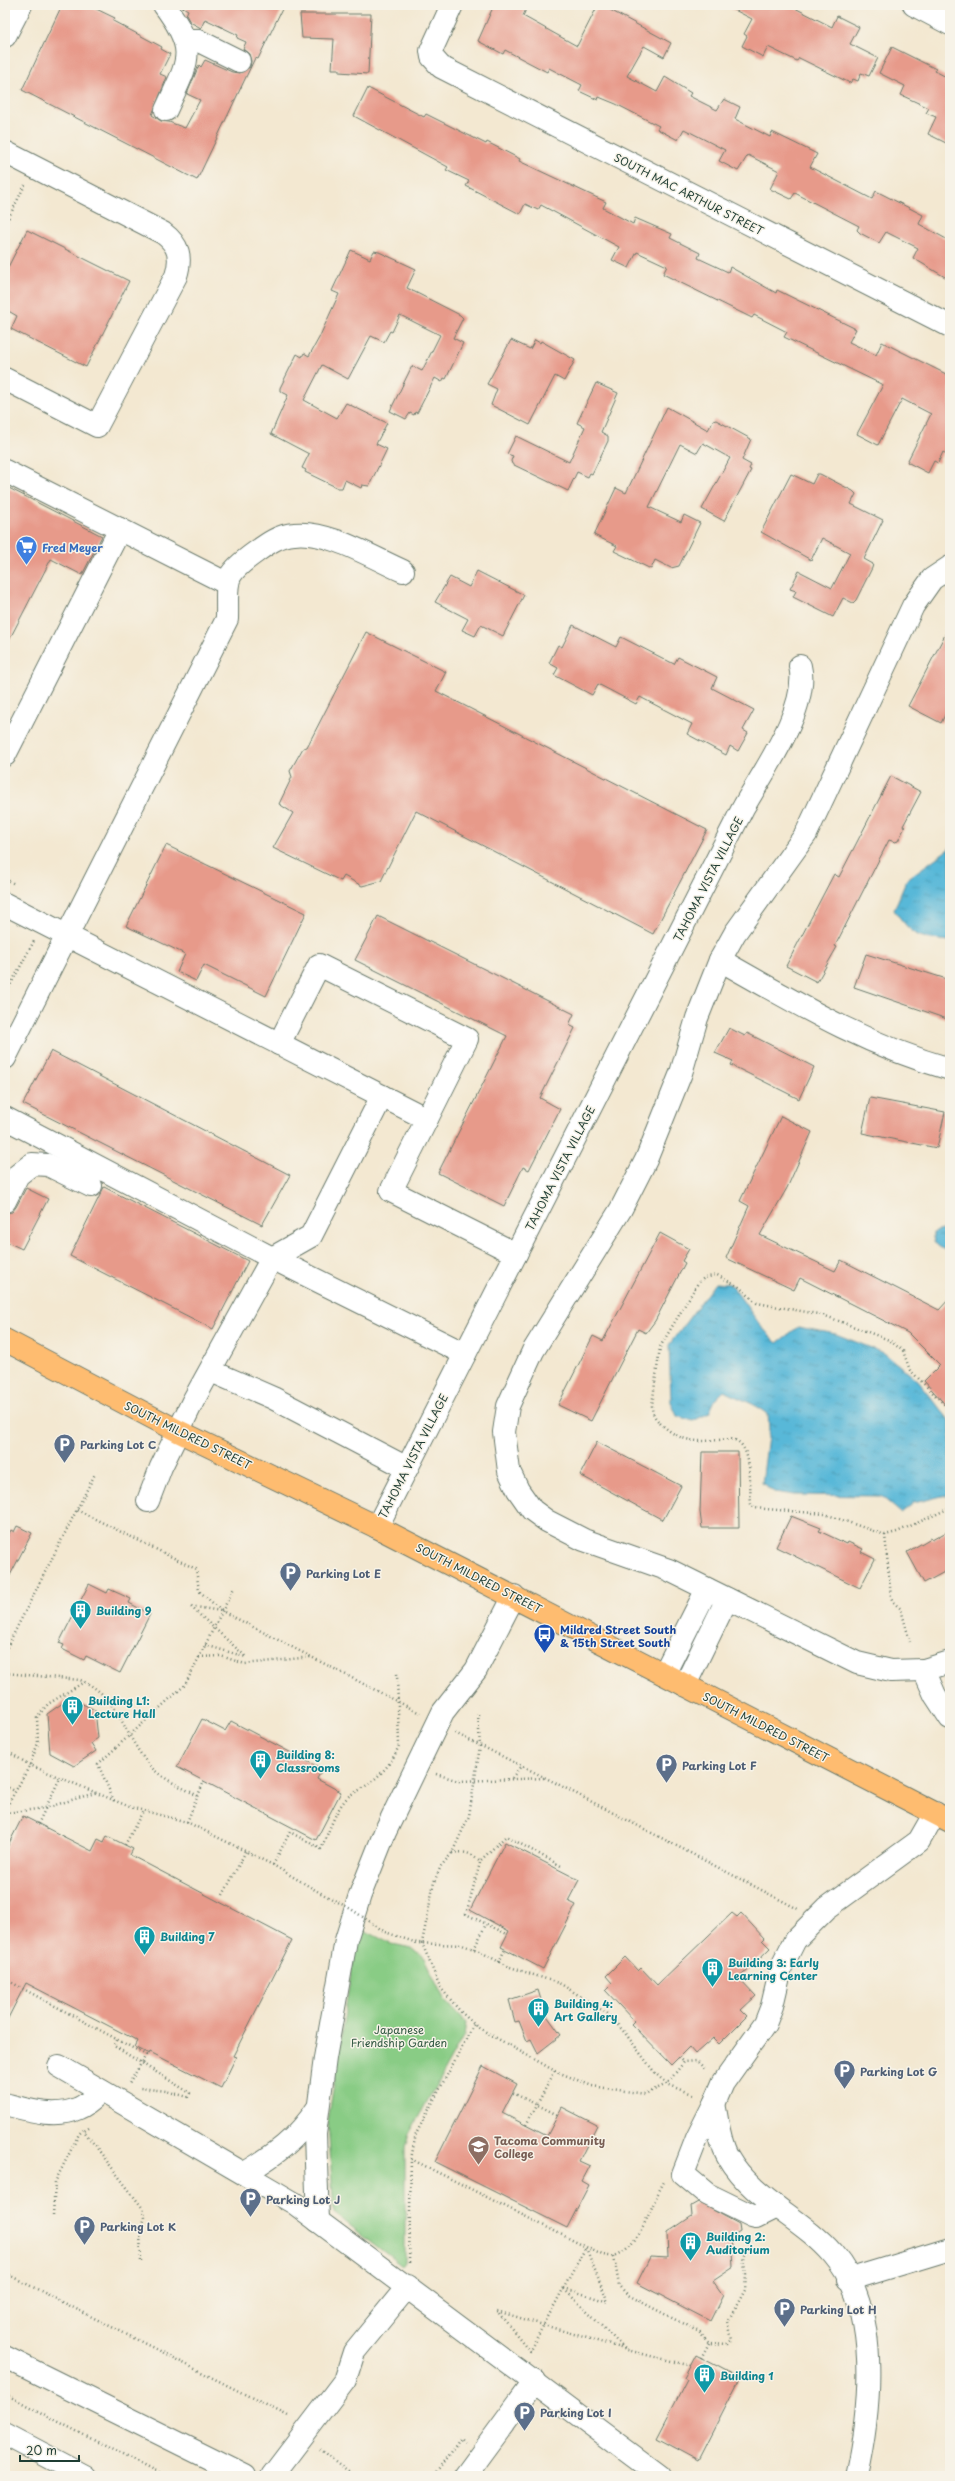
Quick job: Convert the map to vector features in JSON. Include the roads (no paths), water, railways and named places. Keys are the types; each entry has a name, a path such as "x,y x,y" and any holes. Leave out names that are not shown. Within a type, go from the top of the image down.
{"main road":[{"name":"SOUTH MILDRED STREET","path":"5,1340 178,1431 377,1526 942,1817"}],"street":[{"path":"5,36 21,5"},
{"path":"164,5 185,41 186,63 166,110"},
{"name":"SOUTH MAC ARTHUR STREET","path":"452,5 435,38 432,57 448,72 950,326"},
{"path":"914,5 950,24"},
{"path":"185,41 199,41 239,61"},
{"path":"5,152 163,233 176,245 179,267 97,426 5,379"},
{"path":"5,471 226,583"},
{"path":"5,755 120,530"},
{"path":"5,1058 227,618 226,583 234,568 268,544 294,534 326,538 403,571"},
{"path":"950,567 932,579 913,606 806,834 735,933 720,960 697,1018 681,1073 646,1160 621,1209 533,1351 508,1406 504,1432 508,1470 518,1490 532,1510 574,1536 648,1562 857,1663 891,1671 924,1670 950,1662"},
{"name":"TAHOMA VISTA VILLAGE","path":"377,1526 743,808 796,708 802,686 800,666"},
{"path":"5,904 427,1119"},
{"path":"720,960 832,1024 908,1057 950,1069"},
{"path":"279,1044 318,964 467,1039 391,1191 516,1254"},
{"path":"148,1500 178,1431 272,1258 311,1236 382,1096"},
{"path":"5,1118 272,1258 465,1354"},
{"path":"5,1201 18,1175 32,1164 48,1165 91,1186"},
{"path":"211,1371 273,1398 407,1468"},
{"path":"664,1674 706,1589"},
{"path":"318,2221 315,2134 346,1940 360,1895 385,1832 443,1712 476,1670 514,1596"},
{"path":"685,1685 726,1599"},
{"path":"694,1614 714,1624"},
{"path":"924,1670 935,1695 950,1718"},
{"path":"776,2207 756,2217 707,2194 683,2174 697,2138 709,2098 722,2083 765,2024 772,2006 781,1968 787,1953 795,1940 816,1919 919,1842 942,1817"},
{"path":"59,2066 245,2173 294,2203 408,2286 660,2476"},
{"path":"5,2104 36,2111 66,2113 81,2108 102,2090"},
{"path":"709,2098 727,2157 742,2177 776,2207 806,2229 833,2254 856,2292 864,2321 868,2353 866,2410 856,2476"},
{"path":"245,2173 274,2156 289,2143 303,2130 319,2106"},
{"path":"848,2280 950,2249"},
{"path":"272,2476 345,2380 354,2352 408,2286"},
{"path":"5,2357 245,2476"},
{"path":"465,2476 535,2381"},
{"path":"5,2434 85,2476"}],"water":[{"path":"950,848 950,941 930,939 912,931 894,910 907,879"},
{"path":"941,1230 950,1232 950,1253 935,1243 933,1233"},
{"path":"715,1283 730,1284 758,1322 777,1343 798,1327 836,1334 884,1353 917,1380 950,1421 950,1494 914,1503 901,1513 881,1496 795,1495 774,1492 762,1483 769,1429 768,1414 763,1410 724,1391 715,1400 709,1413 693,1421 677,1416 671,1402 669,1345"}],"place":[{"name":"Fred Meyer","path":"26,566"},
{"name":"Parking Lot C","path":"64,1464"},
{"name":"Parking Lot E","path":"291,1592"},
{"name":"Building 9","path":"81,1630"},
{"name":"Mildred Street South & 15th Street South","path":"545,1654"},
{"name":"Building L1: Lecture Hall","path":"72,1726"},
{"name":"Building 8: Classrooms","path":"261,1780"},
{"name":"Parking Lot F","path":"667,1784"},
{"name":"Building 7","path":"144,1956"},
{"name":"Building 3: Early Learning Center","path":"713,1988"},
{"name":"Building 4: Art Gallery","path":"539,2028"},
{"name":"Parking Lot G","path":"845,2090"},
{"name":"Tacoma Community College","path":"478,2166"},
{"name":"Parking Lot J","path":"250,2218"},
{"name":"Parking Lot K","path":"85,2246"},
{"name":"Building 2: Auditorium","path":"690,2262"},
{"name":"Parking Lot H","path":"785,2328"},
{"name":"Building 1","path":"705,2394"},
{"name":"Parking Lot I","path":"525,2432"}],"park label":[{"name":"Japanese Friendship Garden","path":"399,2035"}]}
